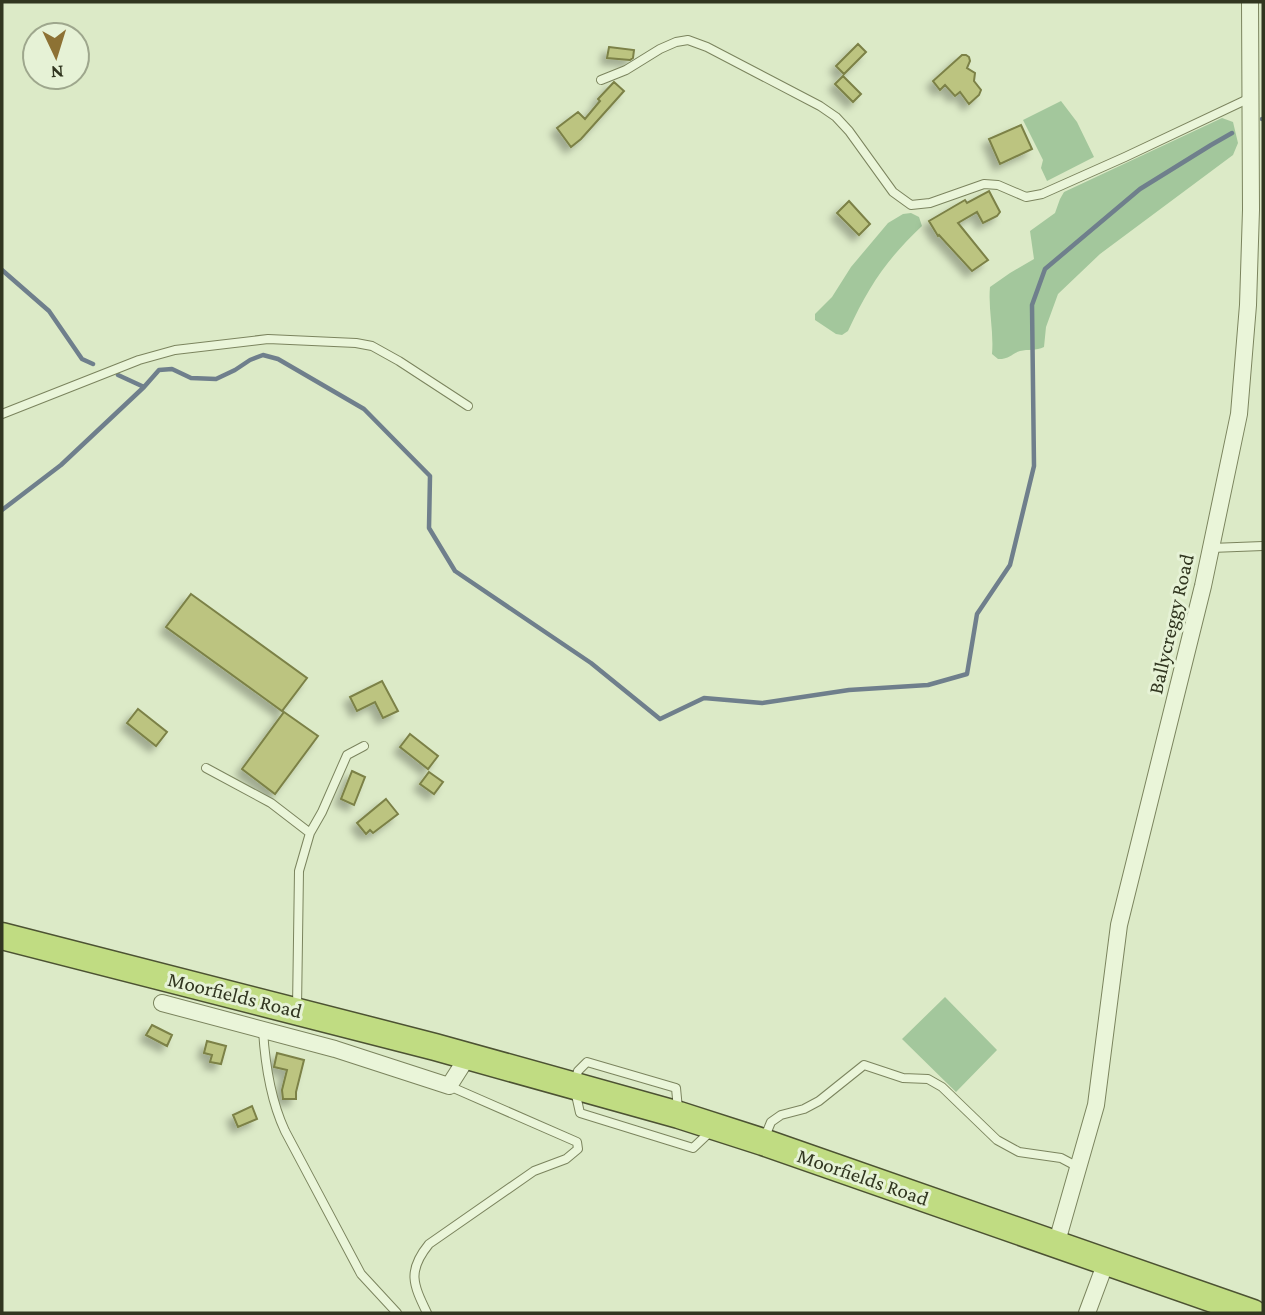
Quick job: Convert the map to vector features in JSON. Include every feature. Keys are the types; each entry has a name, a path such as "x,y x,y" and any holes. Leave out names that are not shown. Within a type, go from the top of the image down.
{"highway":[{"name":"Moorfields Road","path":"2,936 468,1056 678,1115 763,1142 1253,1313"}],"street":[{"name":"Ballycreggy Road","path":"1056,1245 1096,1105 1119,925 1211,548 1239,414 1248,305 1251,210 1250,2"},
{"name":"Moorfields Road","path":"162,1003 335,1049 449,1086"},
{"path":"449,1086 468,1056"},
{"path":"1087,1313 1107,1262"}],"lane":[{"path":"601,80 626,70 676,42 688,40 707,47 836,117 893,192 911,205 930,203 984,184 998,185 1026,197 1042,194 1250,98"},
{"path":"2,414 139,360 175,350 268,339 372,346 468,405"},
{"path":"1211,548 1263,546"},
{"path":"297,1011 299,871 310,833 347,755 364,746"},
{"path":"206,768 271,803 310,833"},
{"path":"263,1030 265,1060 279,1119 361,1274 397,1313"},
{"path":"763,1142 771,1122 781,1115 804,1109 819,1101 864,1065 903,1078 929,1079 942,1087 997,1140 1019,1152 1062,1158 1078,1167"},
{"path":"427,1313 414,1281 419,1256 429,1244 534,1171 566,1159 578,1149 577,1142 449,1086"},
{"path":"574,1086 580,1113 693,1148 715,1127"}],"green space":[{"path":"1061,101 1077,122 1094,157 1047,181 1041,168 1043,160 1023,120"},
{"path":"1222,118 1233,122 1238,143 1233,155 1100,254 1058,294 1046,327 1044,347 1020,351 1002,359 992,354 990,287 1034,259 1030,231 1055,213 1064,192"},
{"path":"911,213 919,217 922,226 879,274 848,331 842,335 836,334 815,320 815,314 832,297 851,267 888,223 903,214"},
{"path":"945,997 997,1050 956,1092 902,1039"}],"building":[{"path":"858,44 866,52 844,74 836,66"},
{"path":"609,47 634,50 633,58 607,58"},
{"path":"962,55 969,57 967,68 975,73 974,81 981,90 969,104 960,92 955,96 945,85 940,90 933,81"},
{"path":"843,76 861,94 853,102 835,84"},
{"path":"614,82 624,91 571,147 557,128 578,112 585,119 600,101 598,99"},
{"path":"1021,125 1032,149 1000,164 989,139"},
{"path":"989,191 1000,212 997,216 983,223 977,212 958,223 988,260 972,271 938,236 929,221 965,200 967,203"},
{"path":"849,201 870,224 859,235 837,213"},
{"path":"191,594 307,678 282,711 166,627"},
{"path":"382,681 398,711 383,718 375,702 357,711 350,697"},
{"path":"138,709 167,732 156,746 127,723"},
{"path":"284,712 318,736 275,794 242,769"},
{"path":"410,734 438,756 428,769 400,747"},
{"path":"352,771 365,777 354,805 341,799"},
{"path":"429,772 443,782 434,794 420,784"},
{"path":"386,799 398,814 373,833 370,830 366,834 357,823"},
{"path":"152,1025 172,1035 167,1046 146,1035"},
{"path":"207,1041 226,1046 221,1064 210,1062 212,1055 204,1053"},
{"path":"277,1053 304,1060 296,1099 283,1099 282,1090 287,1070 274,1067"},
{"path":"252,1106 257,1119 238,1127 233,1115"}],"waterway":[{"path":"118,375 144,387 159,370 172,369 191,378 216,379 263,355 278,359 364,409 430,476 429,528 455,571 591,663 660,719 704,698 762,703 849,690 928,685 967,674 977,614 1010,565 1034,466 1032,305 1045,269 1140,189 1232,133"},
{"path":"2,270 49,311 82,359 93,364"},
{"path":"2,510 61,465 144,387"}]}
